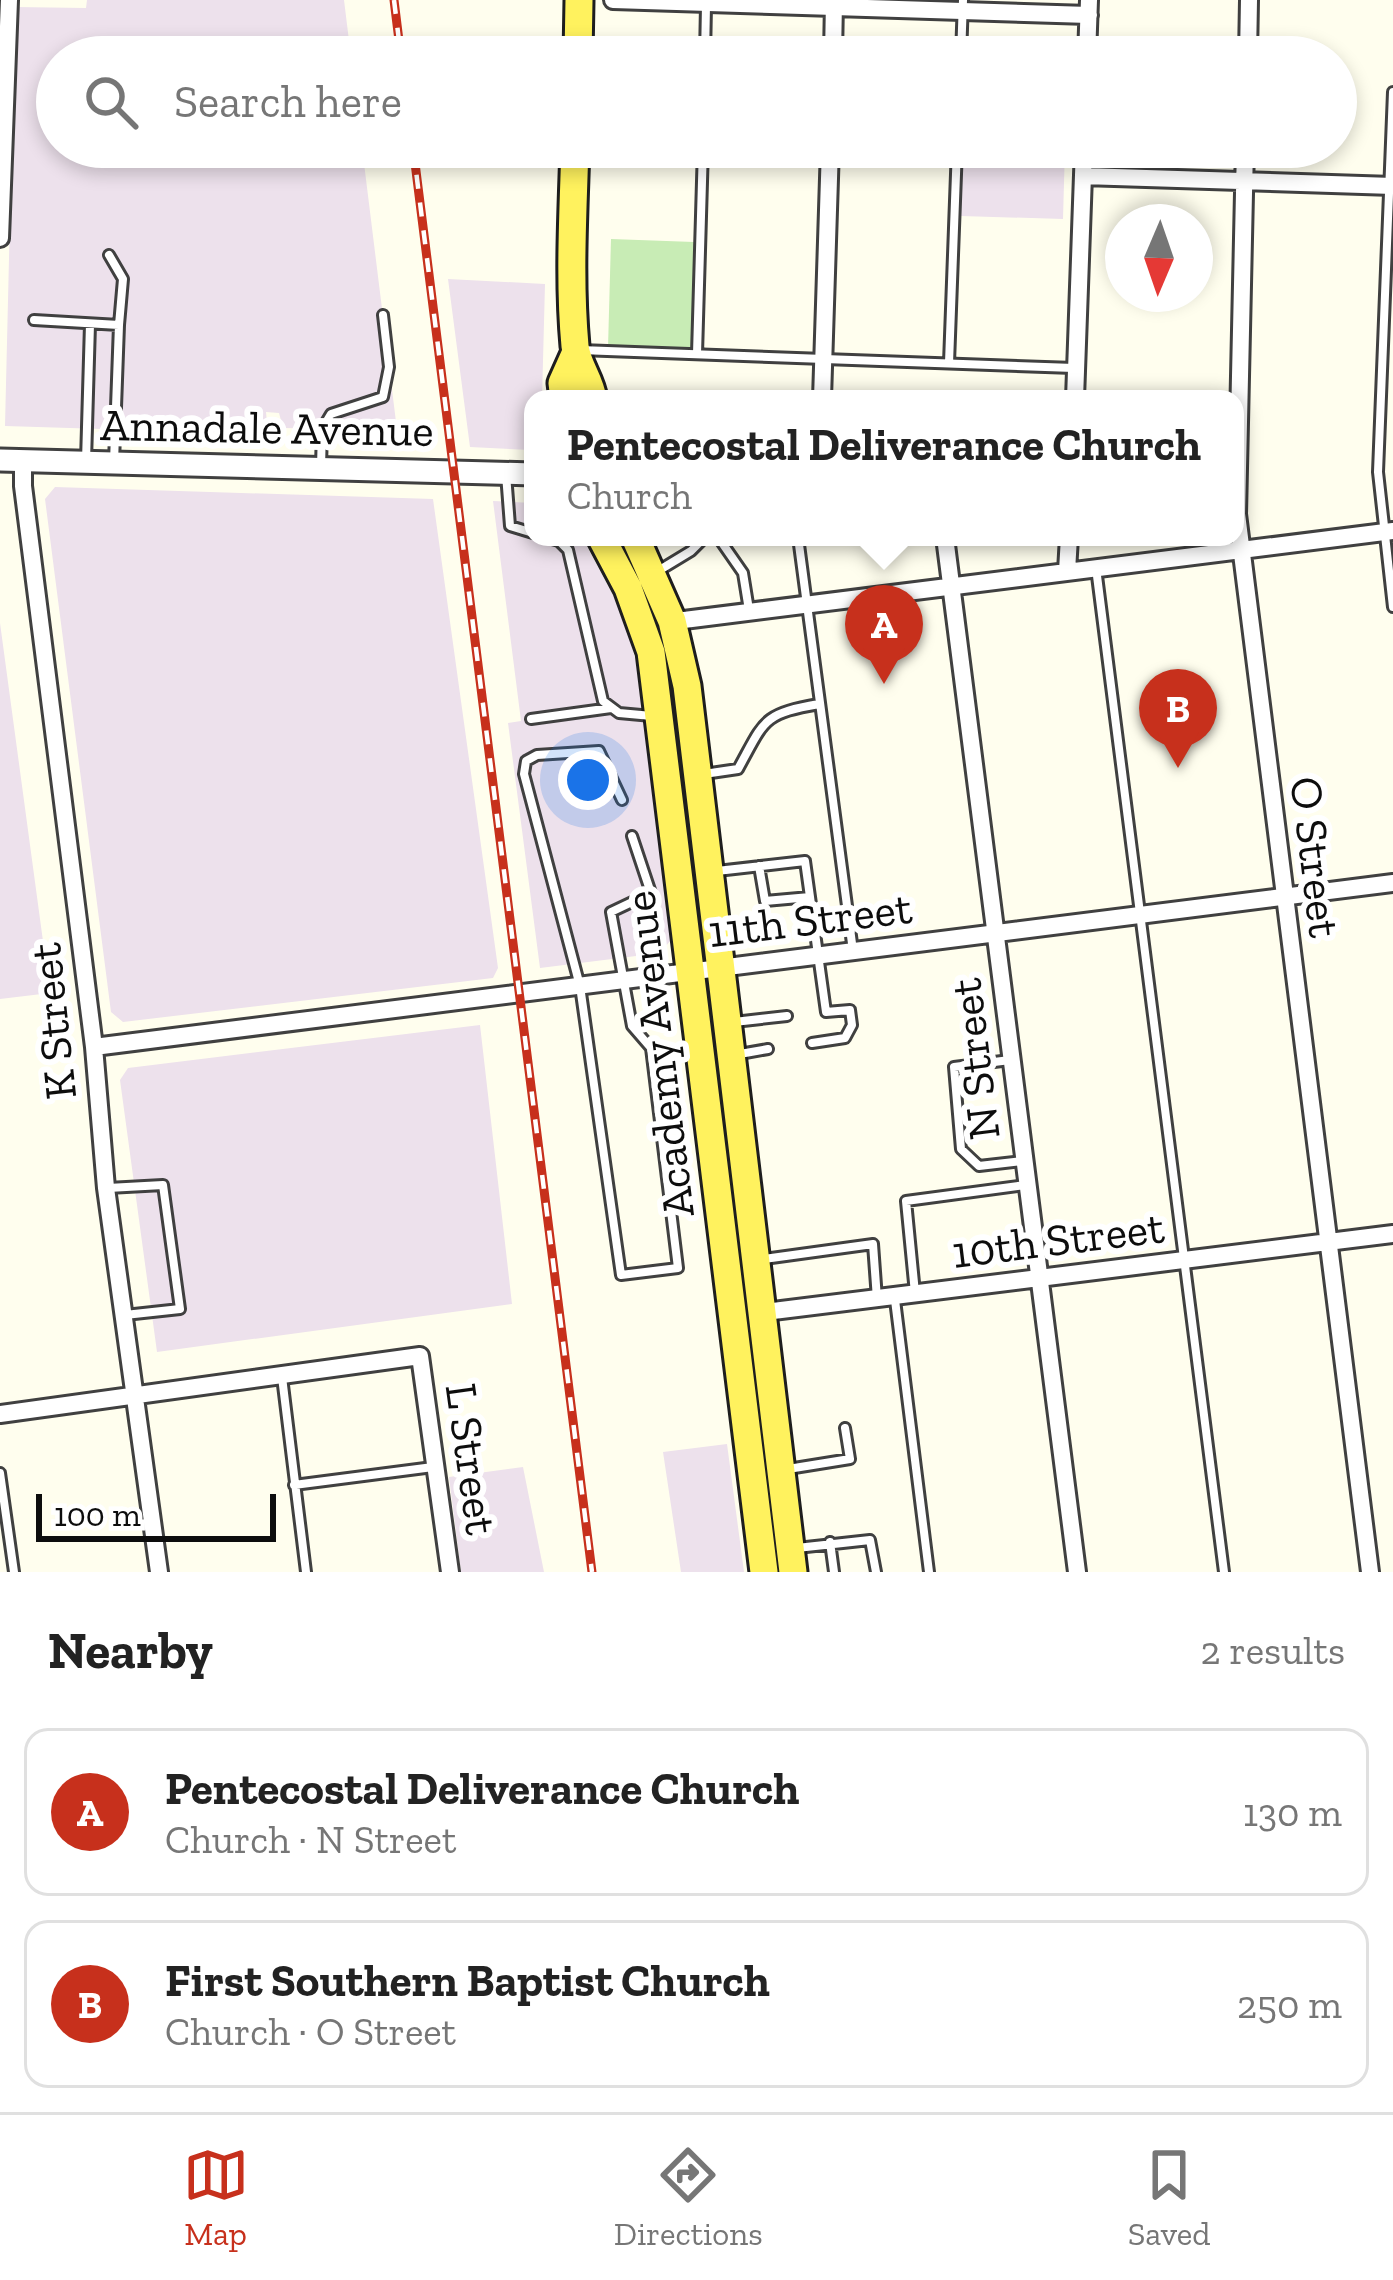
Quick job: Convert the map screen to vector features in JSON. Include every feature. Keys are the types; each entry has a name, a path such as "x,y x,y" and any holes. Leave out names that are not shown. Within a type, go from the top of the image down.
{"main road":[{"path":"578,36 579,0"},
{"path":"563,390 575,352 574,168"},
{"path":"575,352 592,390"},
{"name":"Academy Avenue","path":"607,546 657,623 687,686 791,1560"},
{"name":"Academy Avenue","path":"639,546 653,574 660,716 764,1572"},
{"path":"660,716 676,732 686,784 702,812"}],"street":[{"path":"0,238 9,0"},
{"path":"614,0 1089,8"},
{"path":"1249,36 1250,0"},
{"path":"833,36 834,4"},
{"path":"822,390 829,168"},
{"path":"1075,390 1083,168"},
{"name":"O Street","path":"1238,390 1244,168"},
{"path":"1083,176 1392,186"},
{"name":"Annadale Avenue","path":"0,460 524,474"},
{"name":"K Street","path":"23,461 94,1047 106,1188 159,1572"},
{"path":"657,623 1388,531"},
{"name":"N Street","path":"946,546 1077,1572"},
{"path":"1067,571 1068,546"},
{"name":"O Street","path":"1241,546 1370,1572"},
{"name":"11th Street","path":"94,1047 1393,883"},
{"name":"10th Street","path":"732,1316 1393,1234"},
{"name":"L Street","path":"282,1376 420,1356 450,1572"},
{"path":"0,1414 282,1376"}],"lane":[{"path":"705,36 706,2"},
{"path":"962,36 963,6"},
{"path":"1393,92 1378,472 1393,607"},
{"path":"697,354 702,168"},
{"path":"949,363 956,168"},
{"path":"109,255 123,279 114,464"},
{"path":"321,468 322,429 331,414 383,398 389,367 383,315"},
{"path":"34,320 119,326"},
{"path":"86,463 90,324"},
{"path":"575,352 1076,368"},
{"path":"506,473 510,526 524,530"},
{"path":"564,546 603,701 629,716 660,716"},
{"path":"653,574 696,546"},
{"path":"724,546 742,573 750,612"},
{"path":"799,546 853,951"},
{"path":"1096,568 1224,1572"},
{"path":"697,775 738,769 760,729 779,711 819,704"},
{"path":"531,719 612,708"},
{"path":"622,800 599,751 537,755 526,760 524,774 580,986 621,1275 677,1268 651,1048 632,1026 611,912 651,893 632,836"},
{"path":"710,872 805,861 826,1012"},
{"path":"759,866 765,901 810,897"},
{"path":"812,1014 850,1010 850,1033 812,1042"},
{"path":"726,1022 788,1016"},
{"path":"730,1056 768,1049"},
{"path":"1012,1060 954,1067 953,1086 961,1149 979,1166 1024,1161"},
{"path":"915,1294 906,1201 1026,1184"},
{"path":"106,1188 164,1185 180,1309 123,1315"},
{"path":"757,1260 873,1244 886,1299 928,1572"},
{"path":"282,1376 305,1572"},
{"path":"781,1470 850,1459 844,1428"},
{"path":"294,1485 435,1467"},
{"path":"0,1473 14,1572"},
{"path":"791,1560 830,1542 869,1540 875,1572"},
{"path":"830,1542 834,1572"}],"shaded area":[{"path":"87,0 344,0 348,36 36,36 36,168 365,168 397,430 283,428 279,413 266,412 268,434 5,426 15,7 86,8"},
{"path":"962,168 1064,168 1063,219 961,216"},
{"path":"448,279 545,284 542,390 524,390 524,450 470,447"},
{"path":"55,487 433,499 498,968 493,978 123,1022 111,1012 45,499"},
{"path":"493,501 524,503 524,546 587,546 623,614 636,662 671,940 660,953 540,968 508,723 521,721"},
{"path":"0,623 50,993 0,999"},
{"path":"480,1025 512,1304 157,1352 120,1080 128,1068"},
{"path":"727,1444 744,1572 681,1572 663,1452"},
{"path":"523,1467 544,1572 461,1572 449,1477"}],"green space":[{"path":"611,239 694,242 692,351 608,348"}],"railway":[{"path":"394,0 398,36"},
{"path":"416,168 592,1572"}],"place":[{"name":"Pentecostal Deliverance Church","path":"884,684"},
{"name":"First Southern Baptist Church","path":"1178,768"}]}
